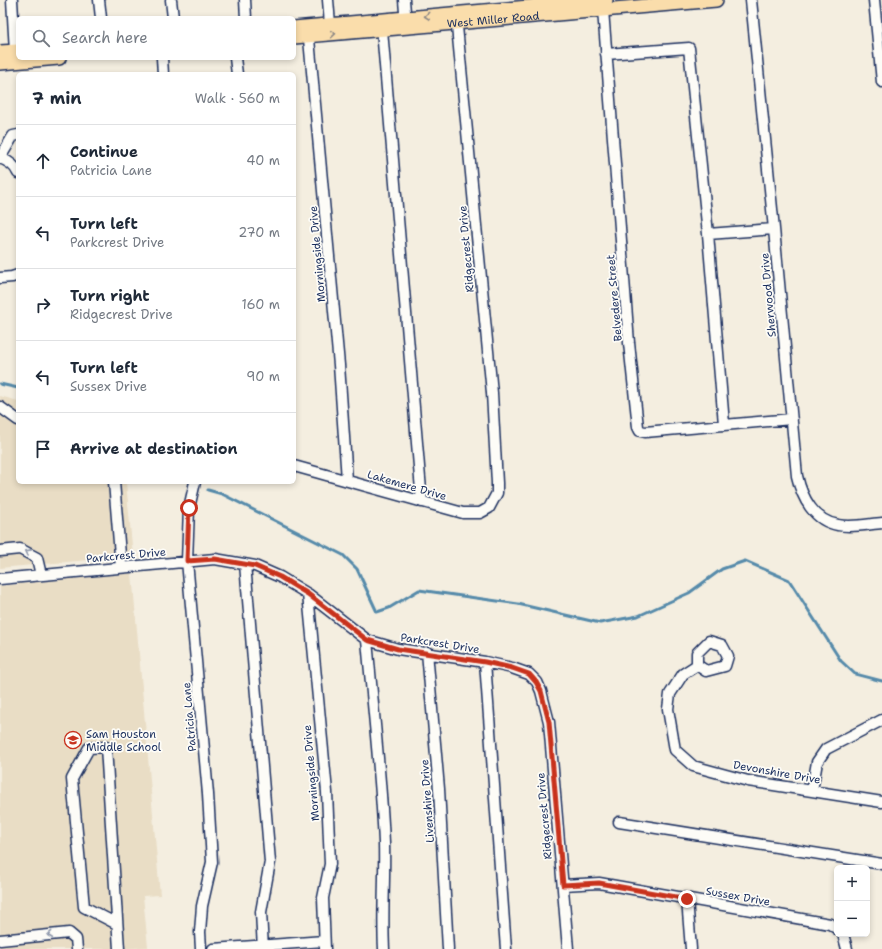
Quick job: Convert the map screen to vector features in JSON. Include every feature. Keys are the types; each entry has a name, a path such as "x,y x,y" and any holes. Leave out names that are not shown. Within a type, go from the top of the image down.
{"main road":[{"name":"West Miller Road","path":"296,36 330,24 406,23 545,7 716,0"},
{"name":"West Miller Road","path":"296,28 308,31 382,30 406,23"},
{"path":"0,52 16,51"},
{"path":"0,63 35,60"}],"street":[{"path":"12,0 16,41"},
{"path":"99,0 101,16"},
{"path":"171,0 173,16"},
{"path":"245,0 246,16"},
{"path":"328,0 330,24"},
{"path":"404,0 406,23"},
{"name":"Sherwood Drive","path":"751,0 797,476 800,492 810,507 820,517 838,525 882,523"},
{"path":"874,0 882,82"},
{"name":"Belvedere Street","path":"604,5 606,54 629,342 638,427 640,431 645,432 792,419"},
{"name":"Ridgecrest Drive","path":"456,18 492,393 497,483"},
{"path":"382,30 422,502"},
{"name":"Morningside Drive","path":"308,31 339,365 347,480"},
{"path":"606,54 688,48 708,234 724,424"},
{"path":"162,60 163,72"},
{"path":"235,60 237,72"},
{"path":"16,135 13,136 0,158 8,161 16,168"},
{"path":"708,234 774,229"},
{"path":"0,278 16,276"},
{"path":"0,407 16,419"},
{"name":"Lakemere Drive","path":"296,467 463,513 480,513 488,508 497,493 497,483"},
{"path":"114,484 121,567"},
{"name":"Patricia Lane","path":"194,484 189,508 187,561 208,794 212,862 202,906 200,932 201,949"},
{"path":"0,550 20,548 37,558 41,575"},
{"name":"Parkcrest Drive","path":"0,579 215,559 246,564 255,566 280,577 308,594 367,640 398,649 427,652 512,668 529,674 536,682"},
{"path":"246,564 270,862 261,912 263,947"},
{"name":"Morningside Drive","path":"308,594 327,792 330,864 323,898 325,945"},
{"path":"367,640 383,817 384,856 382,922 384,949"},
{"name":"Livenshire Drive","path":"427,652 439,789 448,949"},
{"path":"485,662 506,949"},
{"name":"Devonshire Drive","path":"697,665 683,674 670,694 668,709 675,750 693,766 748,781 882,802"},
{"name":"Ridgecrest Drive","path":"536,682 541,691 549,722 568,949"},
{"path":"812,790 817,762 826,749 882,720"},
{"path":"117,924 84,907 72,779 90,748 106,747 119,949"},
{"path":"619,822 882,864"},
{"name":"Sussex Drive","path":"563,885 599,883 830,924 834,927"},
{"path":"687,899 690,949"},
{"path":"0,940 69,933 76,939 78,949"},
{"path":"842,937 847,949"},
{"path":"213,949 325,945"}],"shaded area":[{"path":"0,396 16,400 16,484 126,484 133,556 0,568"},
{"name":"Sam Houston Middle School","path":"132,573 160,895 143,896 148,947 124,949 0,949 0,586"}],"waterway":[{"path":"0,384 16,388"},
{"path":"208,490 222,494 343,555 357,569 377,612 389,608 419,590 518,604 600,623 638,616 689,593 722,569 745,561 789,580 841,661 855,674 882,681"}],"place":[{"name":"Sam Houston Middle School","path":"73,740"}],"route":[{"path":"189,508 187,561 215,559 255,566 280,577 308,594 367,640 398,649 456,656 485,662 512,668 529,674 541,691 549,722 551,760 563,885 599,883 687,899"}]}
